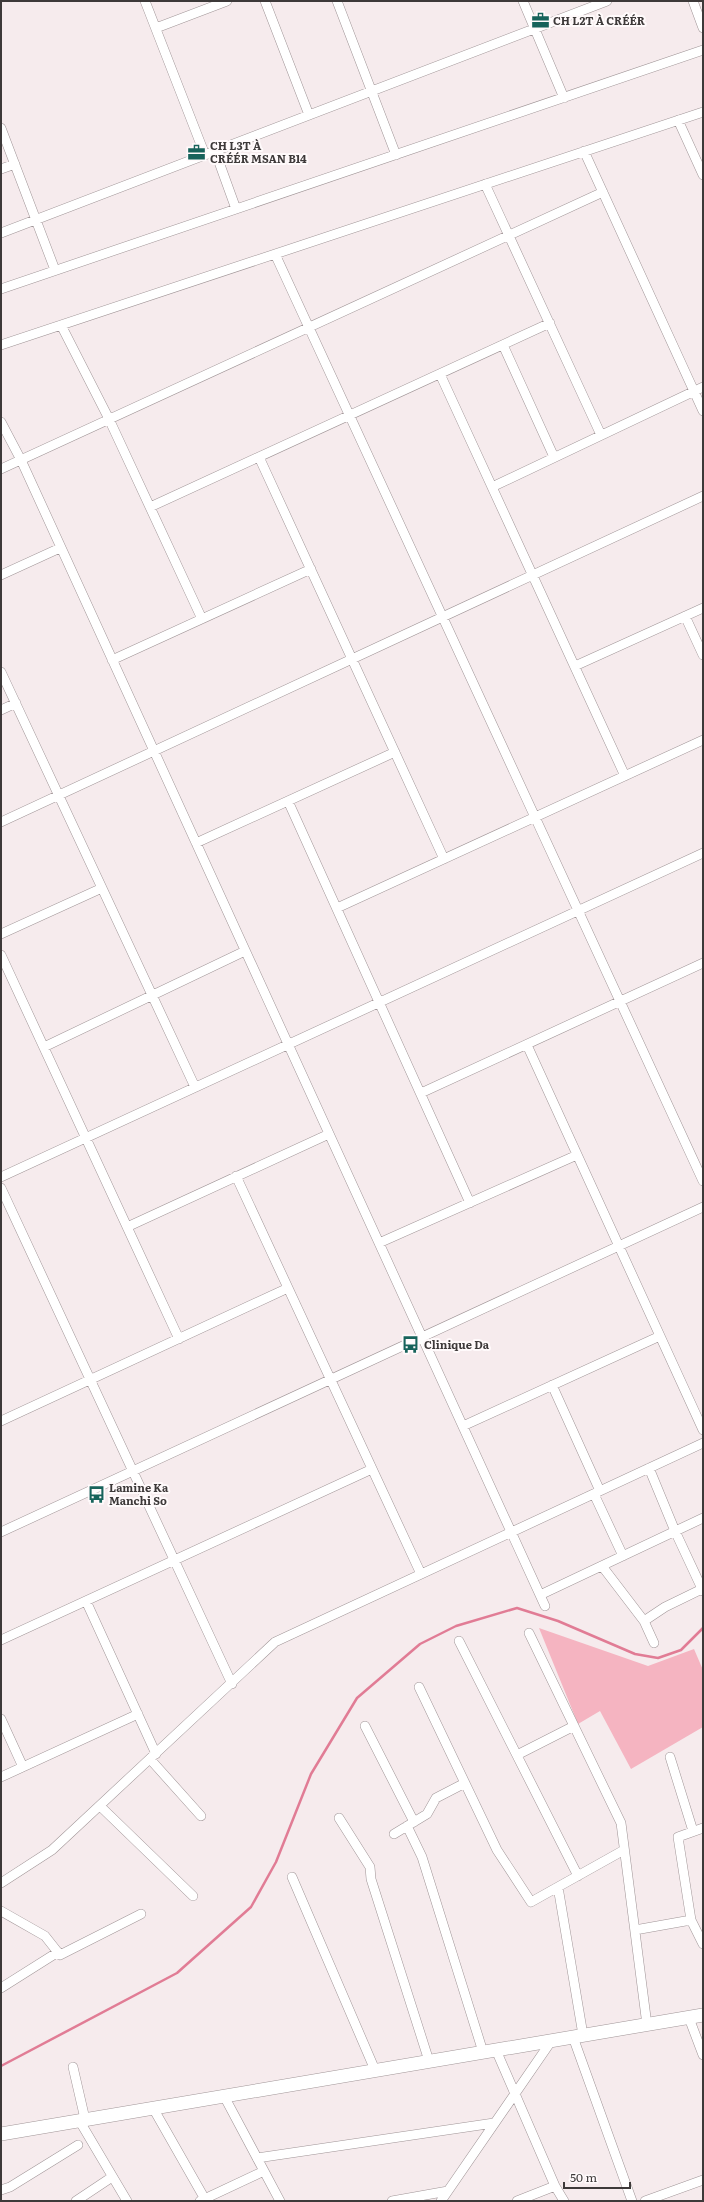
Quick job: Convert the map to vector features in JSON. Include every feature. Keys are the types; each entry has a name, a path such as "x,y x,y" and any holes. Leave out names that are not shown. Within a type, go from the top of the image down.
{"street":[{"path":"145,1 205,155"},
{"path":"156,28 227,1"},
{"path":"265,1 309,115"},
{"path":"337,1 396,155"},
{"path":"523,1 564,98"},
{"path":"1,233 607,1"},
{"path":"693,1 703,28"},
{"path":"1,289 703,50"},
{"path":"1,345 703,112"},
{"path":"678,120 703,175"},
{"path":"1,128 55,270"},
{"path":"215,151 236,209"},
{"path":"584,151 703,411"},
{"path":"1,169 15,164"},
{"path":"485,184 601,435"},
{"path":"1,469 603,192"},
{"path":"275,254 703,1181"},
{"path":"150,508 550,324"},
{"path":"61,325 110,419 202,619"},
{"path":"502,345 554,457"},
{"path":"440,374 625,776"},
{"path":"492,487 703,387"},
{"path":"1,422 21,460 545,1606"},
{"path":"259,457 444,859"},
{"path":"1,822 703,496"},
{"path":"1,575 60,548"},
{"path":"112,660 311,569"},
{"path":"575,666 703,608"},
{"path":"685,616 703,656"},
{"path":"1,672 195,1087"},
{"path":"1,710 16,703"},
{"path":"337,908 703,740"},
{"path":"196,843 395,752"},
{"path":"288,801 470,1203"},
{"path":"1,1177 703,853"},
{"path":"1,934 102,888"},
{"path":"44,1047 245,951"},
{"path":"1,955 179,1339"},
{"path":"421,1093 703,963"},
{"path":"527,1045 703,1430"},
{"path":"127,1227 329,1134"},
{"path":"379,1243 577,1155"},
{"path":"236,1176 421,1574"},
{"path":"1,1188 232,1684"},
{"path":"1,1532 703,1207"},
{"path":"1,1421 288,1288"},
{"path":"463,1426 660,1336"},
{"path":"552,1385 623,1556"},
{"path":"1,1883 52,1850 232,1684 275,1642 703,1443"},
{"path":"644,1621 664,1607 703,1590 675,1531 649,1468"},
{"path":"1,1640 372,1469"},
{"path":"540,1595 703,1518"},
{"path":"602,1566 644,1621 654,1643"},
{"path":"86,1601 138,1714 153,1757 201,1816"},
{"path":"529,1633 621,1823 647,2024"},
{"path":"459,1641 578,1876"},
{"path":"419,1686 497,1850 531,1902 624,1850"},
{"path":"1,1777 138,1714"},
{"path":"1,1719 23,1767"},
{"path":"365,1726 410,1824 489,2051 514,2093 555,2186 564,2201"},
{"path":"517,1755 574,1726"},
{"path":"670,1757 692,1831"},
{"path":"394,1834 427,1814 436,1798 465,1783"},
{"path":"100,1806 194,1896"},
{"path":"339,1818 370,1867 371,1879 429,2061"},
{"path":"703,1828 678,1837 691,1920 700,1929 703,1944"},
{"path":"292,1877 375,2070"},
{"path":"558,1887 578,2036 632,2201"},
{"path":"1,1911 45,1936 60,1955 141,1914"},
{"path":"635,1930 691,1920"},
{"path":"1,1988 58,1952"},
{"path":"1,2134 703,2015"},
{"path":"689,2018 703,2055"},
{"path":"441,2201 514,2093 552,2040"},
{"path":"73,2066 82,2120 112,2177 127,2201"},
{"path":"224,2096 280,2201"},
{"path":"153,2108 203,2200 264,2171"},
{"path":"257,2158 494,2123"},
{"path":"1,2190 10,2187 78,2145"},
{"path":"76,2201 112,2177"},
{"path":"645,2201 703,2180"},
{"path":"517,2201 555,2186"},
{"path":"392,2201 448,2191"}],"shaded area":[{"path":"539,1628 648,1666 694,1649 703,1670 703,1727 631,1769 600,1711 578,1724"}],"waterway":[{"path":"1,2066 177,1973 251,1907 276,1862 311,1774 357,1698 420,1644 456,1626 517,1608 558,1621 635,1654 658,1658 681,1650 703,1628"}],"place":[{"name":"CH L2T À CRÉÉR","path":"540,21"},
{"name":"CH L3T À CRÉÉR MSAN B14","path":"197,152"},
{"name":"Clinique Da","path":"411,1345"},
{"name":"Lamine Ka Manchi So","path":"96,1494"}]}
